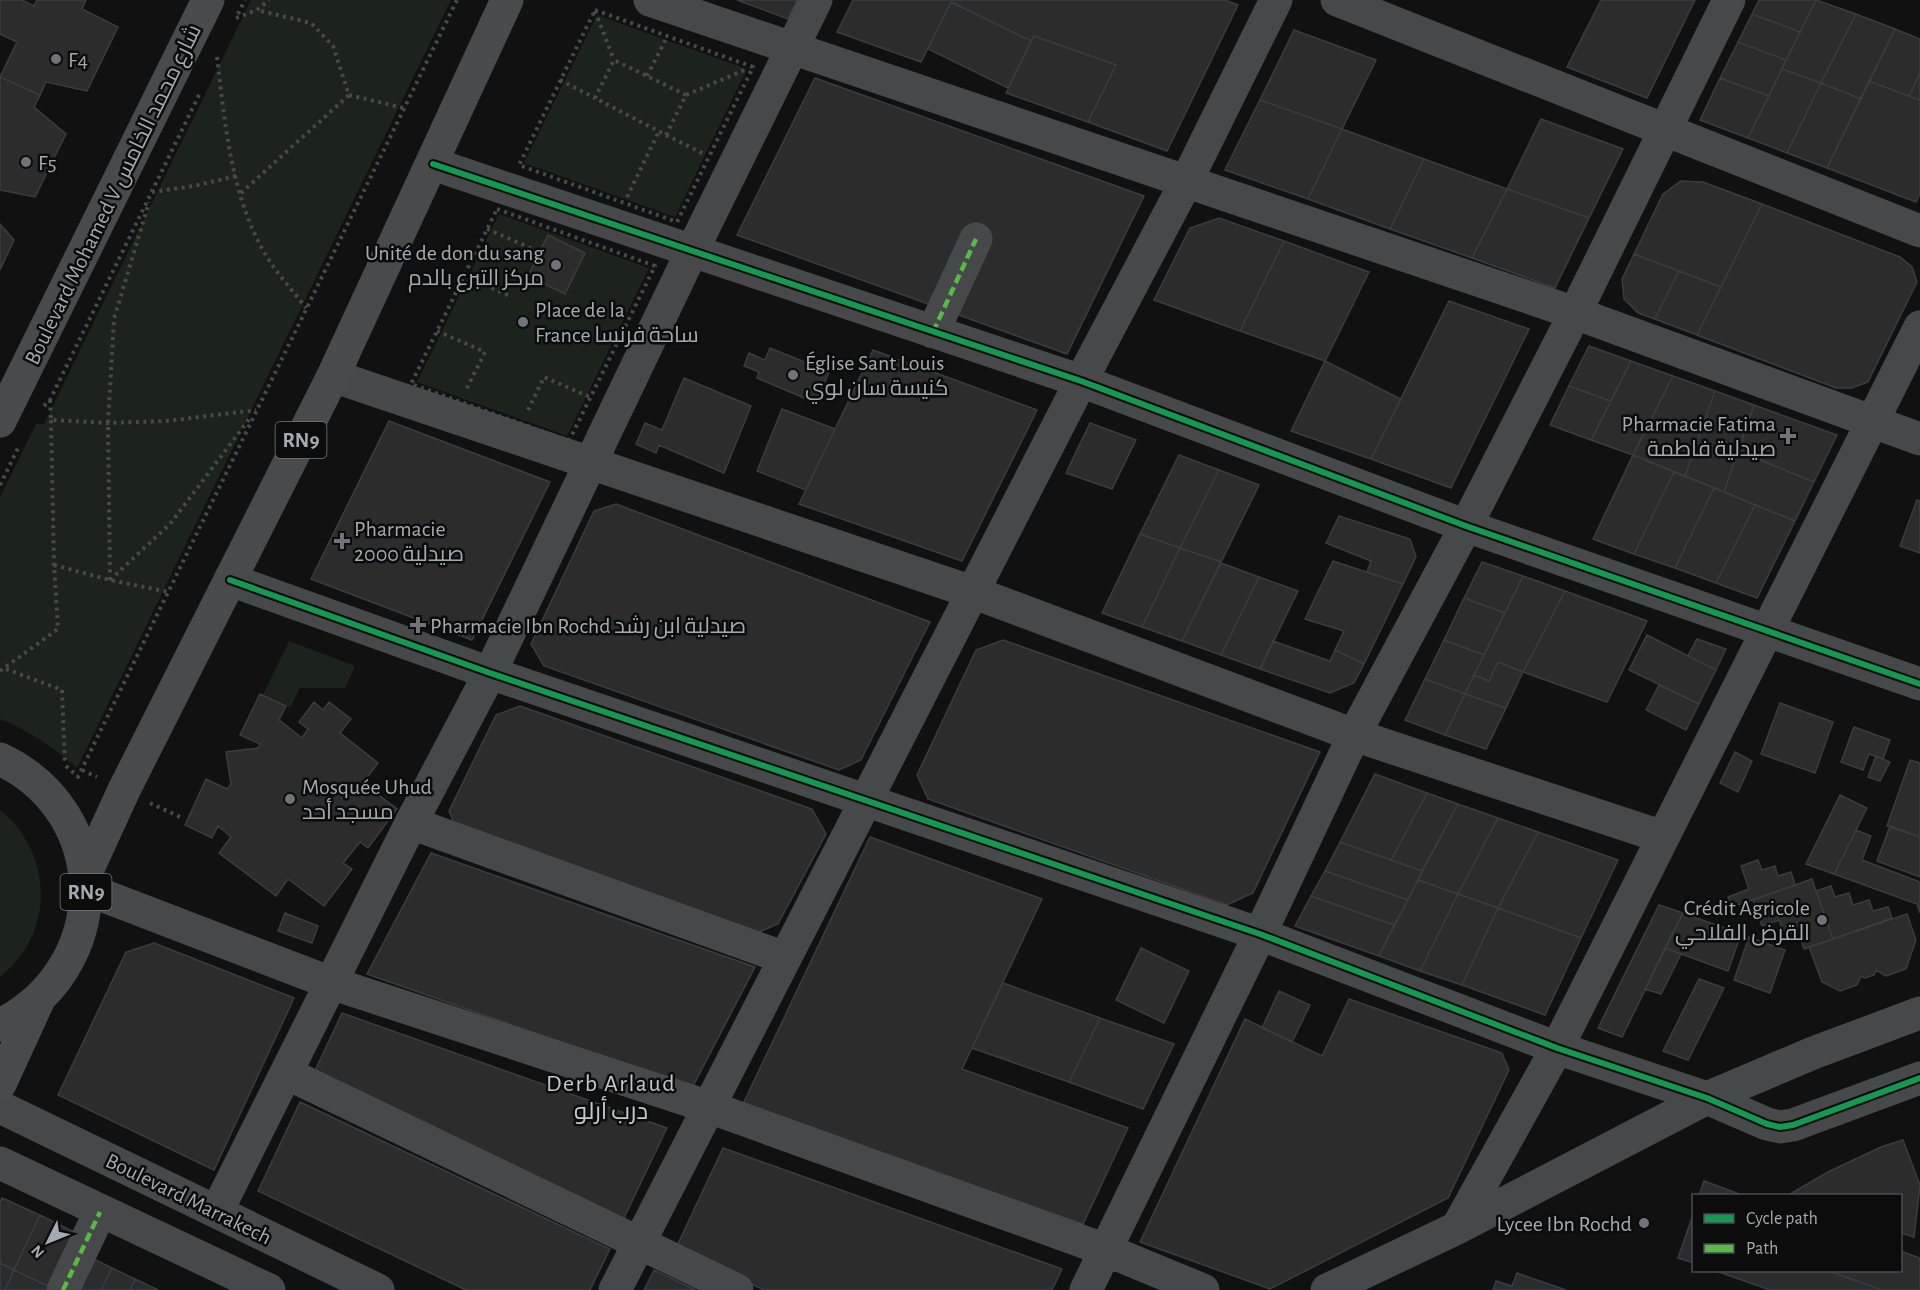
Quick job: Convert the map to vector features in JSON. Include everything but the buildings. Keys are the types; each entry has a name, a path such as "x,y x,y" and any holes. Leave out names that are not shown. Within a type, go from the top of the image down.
{"main road":[{"name":"Boulevard Mohamed V شارع محمد الخامس","path":"0,421 208,0"},
{"name":"RN9","path":"85,882 124,790 333,376 507,0"},
{"name":"RN9","path":"0,759 32,778 56,802 73,832 81,853 85,882 84,916 74,949 57,980 39,999 0,1025"},
{"path":"0,1084 39,999"}],"street":[{"path":"650,0 1575,314 1920,440"},
{"path":"217,1211 411,823 490,673 692,251 816,0"},
{"path":"615,1290 972,592 1186,182 1276,0"},
{"path":"1337,0 1920,231"},
{"path":"1086,1290 1260,934 1354,735 1466,526 1575,314 1729,0"},
{"path":"433,164 1081,381 1466,526 1920,684"},
{"path":"933,332 976,239"},
{"path":"1457,1228 1557,1048 1920,327"},
{"path":"333,376 972,592 1354,735 1663,837"},
{"path":"230,580 490,673 1260,934 1557,1048 1707,1098 1750,1118 1780,1127 1794,1125 1920,1078"},
{"path":"411,823 785,958"},
{"path":"85,882 331,983 709,1107 1106,1250 1203,1290"},
{"path":"1328,1290 1457,1228 1707,1098 1813,1053 1920,1013"},
{"path":"286,1073 737,1290"},
{"name":"Boulevard Marrakech","path":"0,1107 371,1288"},
{"path":"0,1163 269,1290"},
{"path":"63,1290 100,1212"}],"path":[{"path":"236,18 257,10 269,0"},
{"path":"78,777 457,0"},
{"path":"257,10 311,23 333,46 349,95"},
{"path":"595,10 753,67"},
{"path":"595,10 614,60 686,95"},
{"path":"595,10 519,165 677,222 753,67"},
{"path":"647,76 667,36"},
{"path":"217,57 225,128 250,223 268,258 306,308"},
{"path":"596,99 614,60"},
{"path":"666,135 686,95 753,67"},
{"path":"560,80 709,156"},
{"path":"349,95 404,108"},
{"path":"241,193 349,95"},
{"path":"624,203 659,131"},
{"path":"110,580 108,423 114,319 152,191 194,186 236,176"},
{"path":"497,209 655,266 569,441 411,384 487,229 497,209"},
{"path":"487,229 535,250"},
{"path":"464,276 512,297"},
{"path":"437,331 485,352 460,402"},
{"path":"521,424 544,377 590,397"},
{"path":"0,671 58,629 50,400"},
{"path":"51,420 108,423 167,421 257,410"},
{"path":"110,580 170,524 257,410"},
{"path":"54,565 110,580 169,592"},
{"path":"5,668 62,690 65,765"}],"shaded area":[{"path":"251,0 451,0 77,768 40,740 0,719 0,497 36,424 44,424"},
{"path":"597,15 747,69 675,217 524,163"},
{"path":"499,214 649,268 567,436 417,382"},
{"path":"289,641 355,666 345,688 300,688 290,708 263,695"},
{"path":"0,810 18,828 31,849 38,871 41,894 38,917 31,939 18,959 0,977"}],"marked path":[{"path":"933,332 976,239"},
{"path":"63,1290 100,1212"}],"cycle path":[{"path":"433,164 1081,381 1466,526 1920,684"},
{"path":"230,580 490,673 1260,934 1557,1048 1707,1098 1767,1124 1780,1127 1793,1125 1920,1078"}],"place":[{"name":"F4","path":"56,59"},
{"name":"F5","path":"26,162"},
{"name":"Unité de don du sang مركز التبرع بالدم","path":"556,265"},
{"name":"Place de la France ساحة فرنسا","path":"523,322"},
{"name":"Église Sant Louis كنيسة سان لوي","path":"793,375"},
{"name":"Pharmacie Fatima صيدلية فاطمة","path":"1788,436"},
{"name":"Pharmacie 2000 صيدلية","path":"342,541"},
{"name":"Pharmacie Ibn Rochd صيدلية ابن رشد","path":"418,625"},
{"name":"Mosquée Uhud مسجد أحد","path":"290,799"},
{"name":"Crédit Agricole القرض الفلاحي","path":"1822,920"},
{"name":"Lycee Ibn Rochd","path":"1644,1223"}],"district":[{"name":"Derb Arlaud درب أرلو","path":"611,1097"}]}
